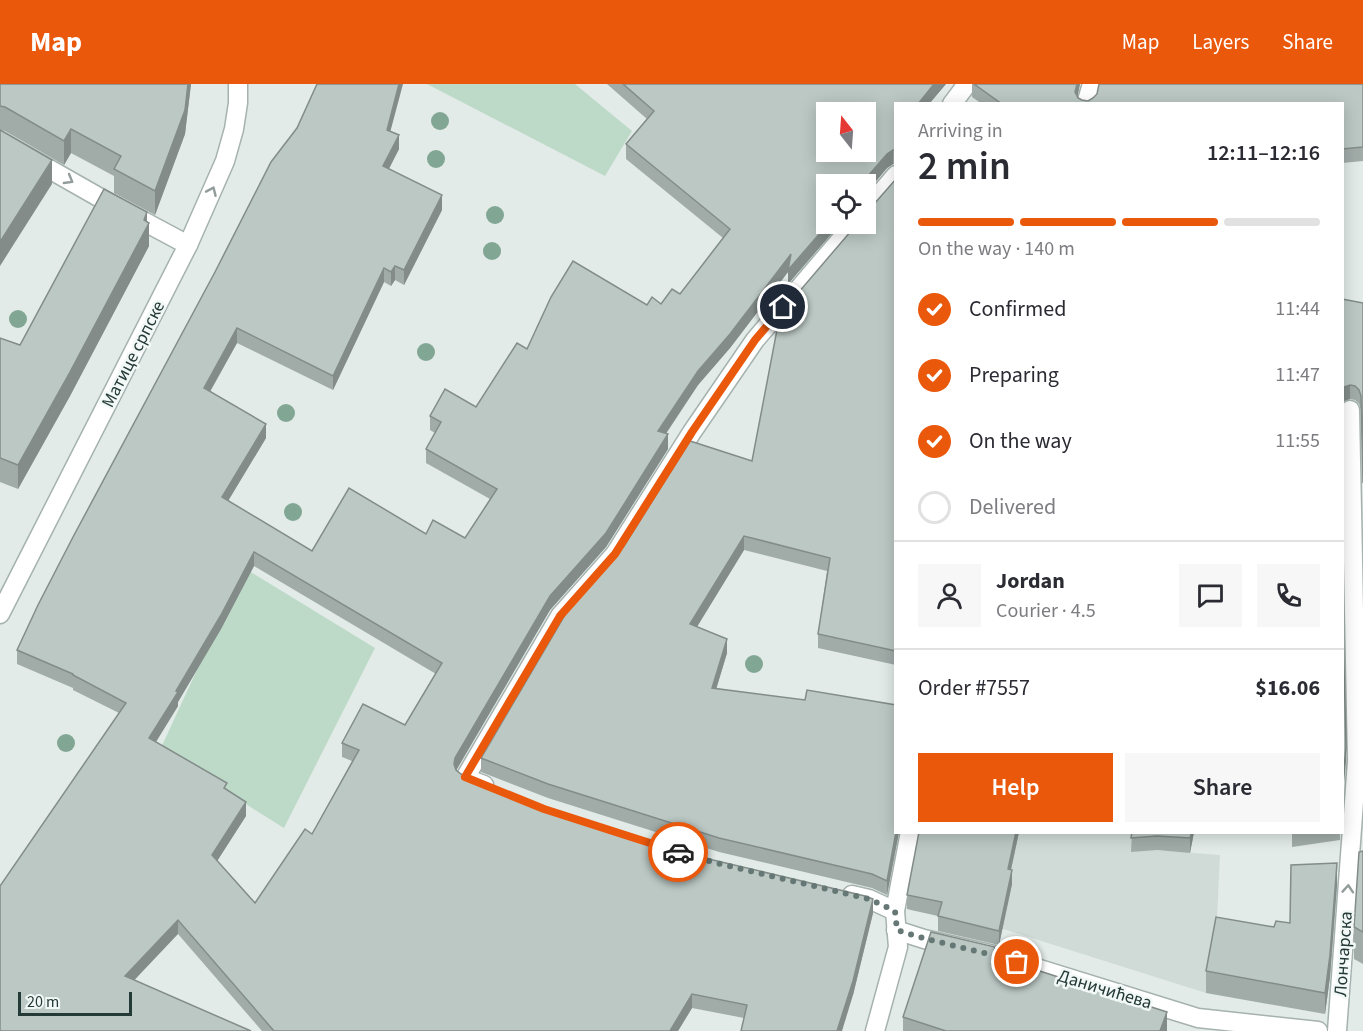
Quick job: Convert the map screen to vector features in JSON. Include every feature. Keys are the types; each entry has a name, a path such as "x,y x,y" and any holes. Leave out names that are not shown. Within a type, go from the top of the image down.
{"street":[{"name":"Матице српске","path":"0,614 188,245 225,161 234,129 238,84"},
{"path":"953,102 967,84"},
{"path":"1087,102 1092,84"},
{"path":"0,141 188,245"},
{"path":"876,198 894,177"},
{"path":"504,794 465,777 560,616 615,554 692,432 755,340 845,234"},
{"name":"Лончарска","path":"1337,1031 1357,761 1352,410"},
{"path":"875,1031 898,947 895,911 910,834"},
{"path":"836,892 869,899 895,911"},
{"name":"Даничићева","path":"897,930 994,956 1197,1018 1318,1031"}],"shaded area":[{"path":"925,834 1160,834 1157,850 1220,855 1216,939 1206,993 1003,929 910,910"}],"green space":[{"path":"427,84 575,84 632,131 605,176"},
{"path":"244,568 375,648 284,828 160,750"}],"building":[{"path":"0,84 188,84 185,110 155,191 114,169 121,156 71,129 64,141 0,106"},
{"path":"317,84 399,84 387,130 399,135 383,166 442,195 404,270 395,266 391,272 384,268 333,376 237,328 204,388 266,424 222,497 312,551 349,488 426,534 433,520 465,538 497,489 426,449 441,422 430,416 445,389 476,407 517,343 527,349 551,297 573,261 647,305 652,297 661,304 672,289 680,294 730,229 626,144 654,111 623,84 934,84 920,102 894,102 894,150 887,154 870,174 816,174 816,234 819,234 788,270 791,254 730,334 698,371 658,431 668,434 606,533 550,596 455,758 454,764 456,770 461,774 541,806 713,860 873,899 853,981 837,1031 741,1031 747,1005 692,994 670,1031 274,1031 178,920 125,976 251,1031 0,1031 0,886 126,703 73,674 17,650 73,537 215,272 271,162 297,128","holes":["254,552 442,663 405,725 363,704 342,743 359,750 312,834 305,829 255,903 212,855 246,802 224,788 227,783 149,738 178,692 176,691 221,615"]},
{"path":"974,84 1077,84 1075,92 1078,98 1088,101 1097,94 1099,84 1363,84 1363,147 1344,149 1344,102 999,102"},
{"path":"0,130 52,160 0,242"},
{"path":"894,181 894,651 818,634 830,558 744,536 690,624 727,639 712,688 805,700 807,690 894,705 896,834 887,881 872,874 719,838 548,784 481,758 569,608 624,546 690,441 752,461 780,314 848,234 876,234 876,202"},
{"path":"104,189 147,212 144,220 149,223 18,465 0,458 0,338 20,345"},
{"path":"1344,299 1363,303 1363,483 1361,396 1355,386 1344,387"},
{"path":"1344,666 1346,747 1344,768"},
{"path":"919,834 1016,834 1008,869 1012,870 999,931 938,916 942,902 907,895"},
{"path":"1132,834 1191,834 1190,838 1157,836 1131,838"},
{"path":"1363,851 1363,932 1354,927 1359,852"},
{"path":"1337,863 1325,993 1206,971 1216,917 1274,927 1276,921 1290,923 1291,865"},
{"path":"931,932 995,947 993,956 1167,1012 1160,1031 946,1031 903,1017"}],"way so far":[{"path":"678,852 869,899 895,911 897,930 1017,962"}],"route":[{"path":"678,852 544,809 465,777 560,616 615,554 692,432 755,340 783,307"}]}
